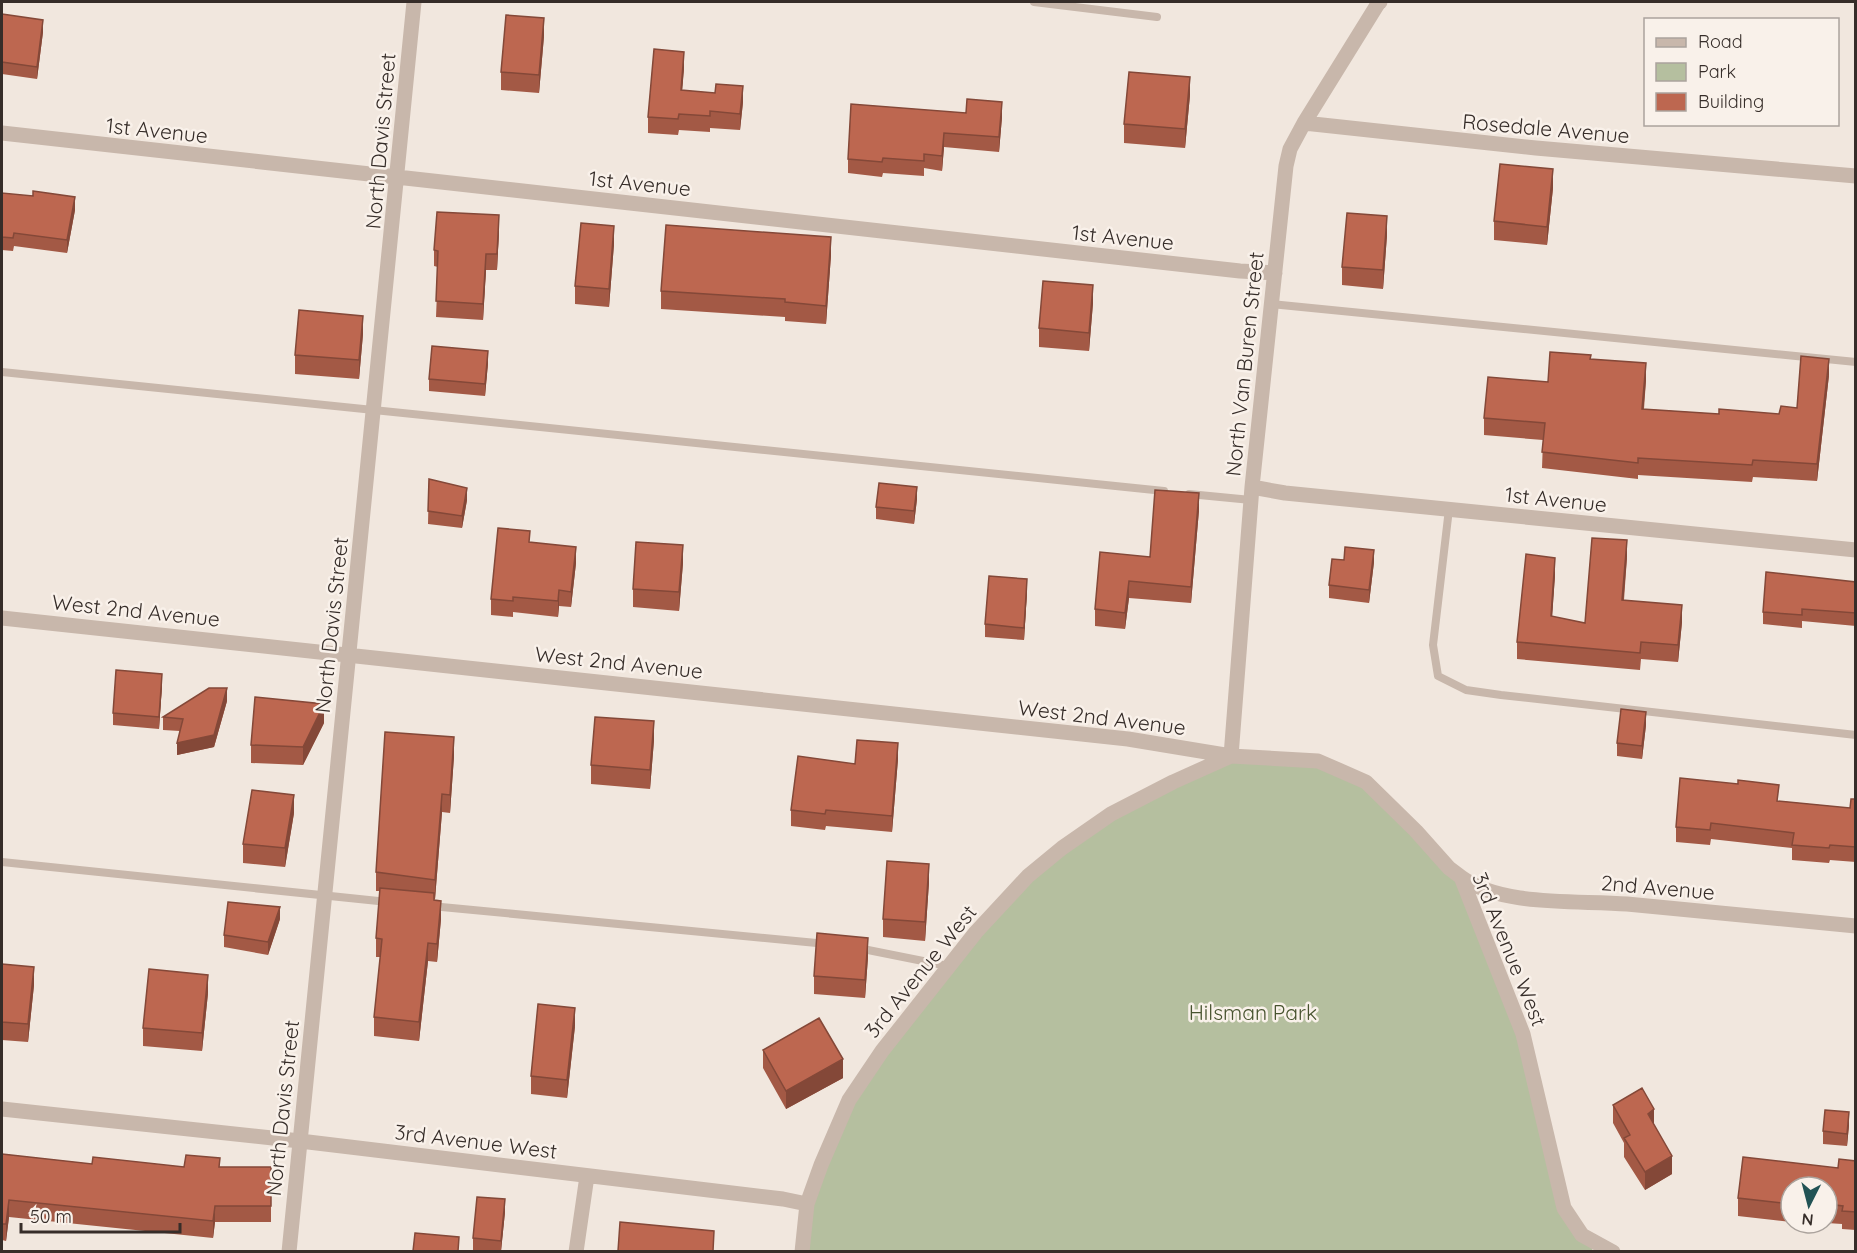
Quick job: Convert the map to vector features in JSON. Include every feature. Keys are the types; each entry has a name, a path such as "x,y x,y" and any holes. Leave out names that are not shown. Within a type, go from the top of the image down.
{"street":[{"name":"North Davis Street","path":"289,1251 414,2"},
{"name":"North Van Buren Street","path":"1231,756 1251,494 1286,166 1290,149 1304,123 1379,2"},
{"name":"Rosedale Avenue","path":"1304,123 1536,148 1856,176"},
{"name":"1st Avenue","path":"2,134 1240,271 1275,273"},
{"name":"1st Avenue","path":"1251,494 1285,493 1856,550"},
{"name":"West 2nd Avenue","path":"2,618 1128,738 1231,756"},
{"name":"3rd Avenue West","path":"2,1109 300,1141 783,1199 807,1204 849,1100 903,1022 948,966 1028,876 1062,848 1111,814 1173,782 1231,756 1318,761 1366,782 1416,831 1449,868 1461,877 1523,1034 1564,1208 1593,1247 1613,1251"},
{"name":"2nd Avenue","path":"1461,877 1488,890 1521,898 1625,904 1856,926"},
{"path":"576,1251 587,1176"},
{"path":"802,1251 807,1204"}],"lane":[{"path":"1034,2 1157,17"},
{"path":"1271,304 1856,362"},
{"path":"2,372 1251,494"},
{"path":"1449,509 1433,645 1438,676 1466,690 1477,692 1856,735"},
{"path":"2,862 397,903"},
{"path":"420,905 835,945"},
{"path":"846,946 948,966"}],"green space":[{"name":"Hilsman Park","path":"1227,761 1317,763 1364,783 1458,877 1521,1035 1563,1210 1593,1244 1592,1252 805,1252 809,1204 852,1100 880,1058 1027,881 1111,817"}],"building":[{"path":"2,14 43,20 37,67 2,62"},
{"path":"506,15 544,18 539,75 501,72"},
{"path":"654,49 684,52 681,90 715,93 716,84 743,86 740,114 710,111 710,116 679,114 678,119 648,117"},
{"path":"1129,72 1190,77 1185,129 1124,124"},
{"path":"967,99 1002,102 999,137 944,133 942,156 924,154 924,161 883,158 882,162 848,159 851,104 966,113"},
{"path":"1500,164 1553,169 1547,227 1494,221"},
{"path":"33,191 75,197 67,240 14,233 13,238 2,237 2,193 33,196"},
{"path":"437,212 499,215 497,254 486,254 483,304 436,301 438,251 434,250"},
{"path":"1347,213 1387,216 1383,270 1342,267"},
{"path":"581,223 614,226 609,289 575,286"},
{"path":"666,225 831,237 826,306 785,302 785,299 661,291"},
{"path":"1043,281 1093,285 1089,333 1039,328"},
{"path":"299,310 363,316 359,360 295,355"},
{"path":"432,346 488,351 485,384 429,379"},
{"path":"1550,352 1591,355 1590,359 1646,363 1642,409 1719,414 1719,409 1779,414 1781,406 1797,408 1801,356 1829,359 1817,464 1753,460 1752,465 1638,458 1638,463 1542,452 1545,423 1484,418 1488,377 1548,382"},
{"path":"429,479 467,488 462,516 428,511"},
{"path":"879,483 917,487 914,511 876,507"},
{"path":"1155,490 1199,493 1191,587 1129,581 1125,613 1095,609 1100,552 1150,557"},
{"path":"498,528 530,531 529,542 576,547 571,592 559,590 558,601 513,597 513,601 491,599"},
{"path":"1592,538 1627,540 1622,600 1682,605 1678,645 1641,642 1640,653 1517,642 1526,554 1555,558 1551,616 1585,623"},
{"path":"636,542 683,545 679,592 633,589"},
{"path":"1345,547 1374,550 1369,590 1329,585 1332,559 1344,560"},
{"path":"1766,572 1856,582 1856,613 1802,609 1802,615 1763,612"},
{"path":"989,576 1027,579 1024,628 985,624"},
{"path":"116,670 162,674 159,717 113,713"},
{"path":"209,688 227,688 214,735 177,743 183,719 163,717"},
{"path":"255,697 324,704 303,747 251,745"},
{"path":"1621,709 1646,712 1642,746 1617,743"},
{"path":"595,717 654,721 650,770 591,765"},
{"path":"385,732 454,737 450,795 442,794 435,880 376,872"},
{"path":"857,740 898,743 892,816 826,810 825,814 791,810 798,756 855,764"},
{"path":"1680,778 1738,784 1738,780 1779,785 1777,801 1850,808 1851,799 1856,799 1856,847 1830,845 1829,848 1792,845 1794,833 1711,823 1710,830 1676,827"},
{"path":"252,790 294,795 285,848 243,844"},
{"path":"887,861 929,864 925,922 883,919"},
{"path":"380,888 434,893 434,900 441,901 437,944 428,943 419,1022 374,1017 382,939 376,938"},
{"path":"228,902 280,907 268,942 224,935"},
{"path":"817,933 868,938 865,980 814,976"},
{"path":"2,964 34,967 28,1024 2,1022"},
{"path":"149,969 208,975 202,1033 143,1028"},
{"path":"538,1004 575,1008 567,1080 531,1076"},
{"path":"819,1018 843,1059 786,1091 763,1050"},
{"path":"1642,1088 1654,1109 1648,1114 1672,1156 1645,1172 1624,1138 1630,1135 1613,1105"},
{"path":"1825,1110 1849,1112 1847,1134 1823,1131"},
{"path":"2,1154 92,1164 93,1157 184,1167 186,1155 220,1158 219,1167 271,1167 271,1206 215,1206 213,1221 9,1200 6,1224 2,1224"},
{"path":"1743,1157 1838,1168 1839,1159 1856,1161 1856,1212 1842,1211 1843,1206 1839,1206 1839,1175 1779,1175 1779,1203 1738,1198"},
{"path":"477,1197 505,1199 501,1241 473,1238"},
{"path":"620,1222 714,1231 713,1251 618,1251"},
{"path":"415,1233 459,1237 458,1251 413,1251"}]}
